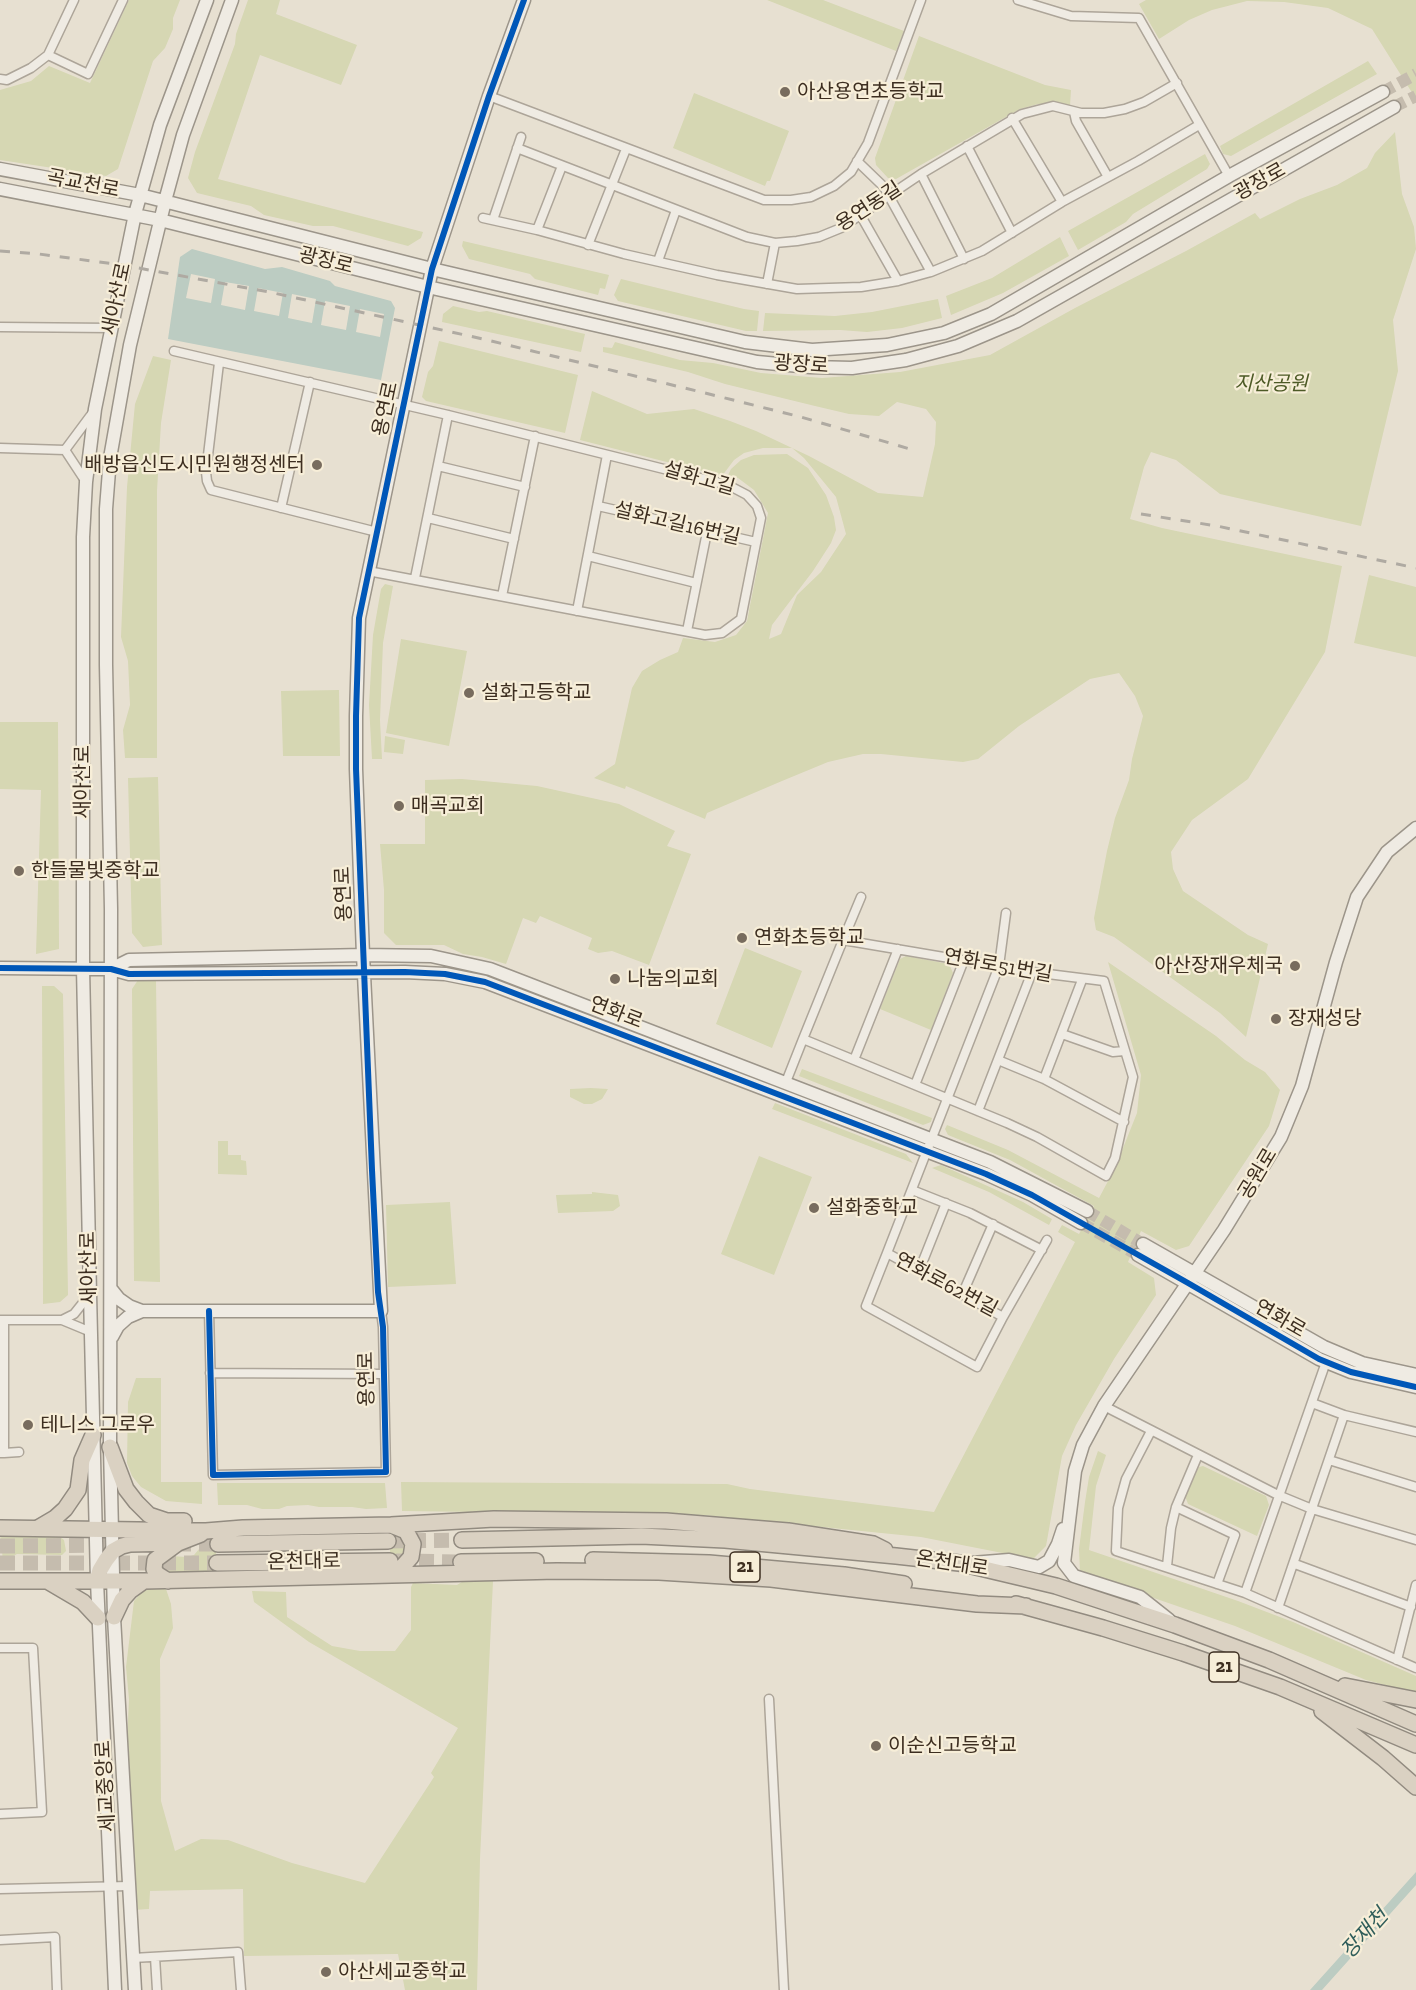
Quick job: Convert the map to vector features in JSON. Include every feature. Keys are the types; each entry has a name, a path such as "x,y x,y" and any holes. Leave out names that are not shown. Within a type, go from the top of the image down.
{"highway":[{"path":"38,1528 65,1509 78,1490 82,1460 93,1435"},
{"path":"110,1447 126,1489 149,1515 167,1521 227,1523 243,1528"},
{"path":"0,1528 206,1531 494,1519 666,1521 788,1531 852,1540 873,1544 896,1556"},
{"path":"390,1568 404,1566 411,1557 413,1544 406,1531 391,1525"},
{"path":"168,1581 157,1574 154,1569 155,1560 178,1543 206,1531"},
{"name":"온천대로","path":"462,1540 641,1536 725,1540 959,1563 1056,1586 1175,1625 1317,1680 1416,1724"},
{"name":"온천대로","path":"218,1544 388,1541"},
{"path":"96,1581 100,1570 113,1551 130,1544 178,1543"},
{"name":"온천대로","path":"462,1562 619,1560 709,1563 844,1575 961,1593 1026,1606 1184,1653 1303,1697 1416,1745"},
{"name":"온천대로","path":"217,1563 390,1568"},
{"path":"0,1581 168,1581 390,1568 659,1572 771,1579 977,1604 1026,1606"},
{"path":"46,1581 106,1617 130,1591 144,1581"},
{"path":"1317,1680 1416,1700"},
{"path":"1303,1697 1383,1758 1416,1787"},
{"path":"1371,1726 1416,1754"}],"main road":[{"name":"새아산로","path":"96,1581 83,968 83,537 86,482 95,410 135,214 160,125 207,0"},
{"name":"새아산로","path":"113,1581 110,1447 111,969 106,509 110,458 128,356 160,220 183,135 232,0"},
{"name":"용연로","path":"381,1311 363,955 356,716 359,618 432,269 489,96 524,0"},
{"name":"광장로","path":"165,201 432,269 745,342 812,350 887,345 944,333 991,314 1229,176 1383,92"},
{"name":"광장로","path":"160,220 428,287 757,362 852,368 906,360 958,346 1017,321 1394,107"},
{"name":"곡교천로","path":"0,168 165,201"},
{"name":"곡교천로","path":"0,189 160,220"},
{"name":"공원로","path":"1070,1508 1075,1471 1083,1445 1104,1406 1224,1230 1281,1137 1302,1086 1336,962 1357,897 1387,852 1416,828"},
{"name":"연화로","path":"111,969 129,960 363,955 431,956 490,969 786,1082 929,1145 1032,1195 1081,1223"},
{"path":"0,968 111,969"},
{"name":"연화로","path":"111,969 129,974 364,972 446,974 485,982 929,1145 990,1162 1087,1211"},
{"name":"연화로","path":"1141,1250 1324,1347 1362,1363 1416,1375"},
{"name":"연화로","path":"1191,1277 1292,1345 1326,1362 1416,1388"},
{"name":"새아산로","path":"111,1289 118,1299 142,1311 381,1311"},
{"name":"새아산로","path":"111,1338 118,1326 128,1317 142,1311"},
{"path":"959,1563 1009,1560 1039,1567 1049,1562 1058,1544 1070,1508"},
{"path":"1070,1508 1064,1563 1074,1575 1140,1597 1175,1625"},
{"name":"세교중앙로","path":"96,1581 106,1617 129,1886 135,1990"},
{"name":"세교중앙로","path":"113,1581 106,1617 110,1887 115,1990"}],"street":[{"path":"0,79 7,80 31,68 48,55 74,0"},
{"path":"48,55 88,74 123,0"},
{"name":"용연동길","path":"489,96 764,200 811,197 834,186 851,172 868,143 921,0"},
{"path":"1018,0 1071,16 1139,18 1229,176"},
{"name":"용연동길","path":"517,148 747,237 775,243 819,237 841,228 921,174 1012,118 1053,106 1074,112 1104,113 1125,109 1144,102 1177,83"},
{"path":"1074,112 1076,121 1108,177"},
{"path":"1012,118 1062,202"},
{"path":"483,218 717,275 797,289 861,287 898,281 931,272 982,251 1062,202 1199,125"},
{"path":"493,220 521,137"},
{"path":"967,147 1012,233"},
{"path":"588,245 626,149"},
{"path":"857,161 884,187 931,272"},
{"path":"537,230 562,166"},
{"path":"921,174 964,259"},
{"path":"657,261 676,210"},
{"path":"861,216 898,281"},
{"path":"767,284 775,243"},
{"path":"0,327 111,328"},
{"name":"용연로","path":"174,351 404,406"},
{"path":"219,363 207,482 211,490 376,532"},
{"path":"282,508 310,382"},
{"name":"설화고길","path":"368,571 415,578 705,635 722,633 741,619 761,518 757,507 739,489 535,436 404,406"},
{"path":"66,450 95,410"},
{"path":"415,578 448,415"},
{"path":"502,596 535,436"},
{"path":"0,448 66,450"},
{"path":"66,450 86,482"},
{"name":"설화고길16번길","path":"577,611 608,455"},
{"path":"438,466 525,487"},
{"name":"설화고길16번길","path":"597,506 756,542"},
{"path":"428,518 514,539"},
{"path":"687,631 707,532"},
{"path":"588,556 696,582"},
{"path":"786,1082 861,897"},
{"path":"929,1145 999,966 1006,913"},
{"name":"연화로51번길","path":"843,940 1082,980 1104,981 1133,1077 1115,1158 1106,1176 1037,1137 978,1111"},
{"path":"854,1060 898,949"},
{"path":"915,1085 964,960"},
{"path":"802,1039 978,1111 1032,972"},
{"path":"1044,1079 1082,980"},
{"path":"1062,1034 1113,1052 1124,1052"},
{"path":"998,1060 1044,1079 1124,1122"},
{"name":"연화로62번길","path":"929,1145 886,1253 1003,1317 1047,1240"},
{"path":"912,1190 993,1224 1041,1250"},
{"path":"919,1271 946,1203"},
{"path":"962,1295 993,1224"},
{"path":"886,1253 866,1306 876,1312 977,1367 1003,1317"},
{"path":"62,1320 74,1314 90,1294"},
{"name":"용연로","path":"209,1311 213,1475 386,1472 381,1311"},
{"path":"19,1452 2,1453 2,1320 62,1320 91,1332"},
{"path":"1245,1593 1326,1362"},
{"name":"용연로","path":"210,1373 384,1374"},
{"path":"1312,1403 1344,1415 1416,1432"},
{"path":"1104,1406 1278,1495 1312,1509 1416,1540"},
{"path":"1278,1608 1295,1564 1344,1415"},
{"path":"1151,1431 1125,1479 1118,1508 1116,1551 1245,1593 1416,1668"},
{"path":"1167,1566 1176,1507 1198,1455"},
{"path":"1329,1460 1416,1486"},
{"path":"1176,1507 1235,1535 1217,1584"},
{"path":"1295,1564 1411,1607"},
{"path":"1397,1660 1416,1585"},
{"path":"0,1648 33,1648 42,1812 0,1814"},
{"path":"769,1699 784,1990"},
{"path":"0,1889 129,1886"},
{"path":"0,1940 55,1937 57,1990"},
{"path":"134,1958 238,1952 241,1990"},
{"path":"155,1957 157,1990"}],"green space":[{"path":"129,0 180,0 173,18 173,29 165,48 153,61 118,169 106,176 0,160 0,90 31,81 49,66 90,83"},
{"path":"248,0 280,0 276,14 357,45 341,85 260,55 218,179 423,232 421,238 408,246 333,226 313,226 264,215 251,206 197,193 188,178"},
{"path":"767,0 823,0 904,31 896,51"},
{"path":"1146,0 1416,0 1416,99 1372,29 1328,8 1284,2 1247,1 1212,10 1189,20 1159,39 1139,4"},
{"path":"919,36 1045,85 1071,90 1070,106 1038,104 1020,109 896,179 888,178 876,165 875,158"},
{"path":"1368,61 1377,74 1231,156 1223,154 1220,146"},
{"path":"694,93 789,131 770,181 767,181 765,186 673,148"},
{"name":"지산공원","path":"1395,132 1402,194 1414,227 1416,249 1393,320 1398,371 1361,526 1220,494 1176,460 1151,452 1144,467 1130,519 1162,528 1342,566 1325,652 1248,779 1192,820 1171,852 1173,869 1183,891 1248,935 1268,944 1246,1037 1220,1013 1114,937 1096,930 1094,918 1107,851 1115,818 1129,780 1143,716 1135,696 1119,673 1090,679 1019,726 978,759 963,762 863,754 828,762 707,813 705,819 626,786 625,789 594,778 615,764 632,688 642,671 678,652 683,638 715,642 736,635 747,621 768,513 754,490 738,478 728,475 731,469 741,460 754,455 787,454 808,468 826,495 834,517 836,530 831,543 772,625 769,639 781,634 797,595 821,572 846,534 836,497 804,458 792,448 878,493 923,497 935,444 936,422 926,409 897,402 879,416 849,414 603,352 603,347 612,348 615,342 680,360 713,363 761,373 822,378 900,372 990,355 1255,213 1260,219 1300,199 1337,185 1367,168 1375,153"},
{"path":"1205,154 1210,164 1207,169 1133,214 1126,222 1078,250 1068,231"},
{"path":"1060,237 1069,256 1003,293 951,315 946,296 992,278"},
{"path":"463,241 609,275 605,289 600,288 598,295 535,279 530,274 469,259 462,246"},
{"path":"621,279 759,311 757,331 746,331 618,301 614,295"},
{"path":"938,299 942,318 902,328 867,332 763,331 765,313 835,316 872,312"},
{"path":"453,306 479,312 487,311 585,334 581,352 442,322 443,314"},
{"path":"439,341 578,375 565,433 426,401 422,397"},
{"path":"153,356 171,360 161,423 157,491 157,758 125,758 123,730 130,705 128,661 121,637 127,487 135,404"},
{"path":"592,391 647,414 694,409 756,431 792,448 763,448 744,453 734,460 722,476 580,440"},
{"path":"1369,575 1416,587 1416,657 1354,643"},
{"path":"385,584 393,586 383,643 380,720 382,759 372,759 369,705 373,635 381,589"},
{"path":"401,639 467,651 449,746 386,733"},
{"path":"339,690 340,756 283,756 281,691"},
{"path":"0,722 58,722 59,949 36,954 41,790 0,789"},
{"path":"385,736 405,740 403,754 384,752"},
{"path":"158,777 162,945 143,947 132,933 128,778"},
{"path":"462,779 537,786 619,804 675,831 667,846 691,854 649,965 612,951 598,953 588,949 592,938 540,916 536,923 523,918 506,964 463,954 444,945 396,945 384,933 384,890 380,844 425,844 425,780"},
{"path":"745,948 802,971 772,1048 716,1024"},
{"path":"906,956 949,964 953,973 931,1030 880,1009 900,959"},
{"path":"1108,962 1265,1072 1280,1090 1269,1126 1189,1246 1176,1250 1141,1231 1128,1262 1154,1278 1156,1295 1114,1359 1076,1425 1062,1456 1046,1546 1033,1559 921,1537 703,1515 402,1511 401,1482 727,1484 750,1489 934,1512 1075,1242 1058,1232 1062,1225 1079,1234 1094,1206 1010,1160 948,1135 945,1129 947,1125 1008,1150 1099,1198 1115,1168 1137,1113 1141,1075"},
{"path":"138,980 156,980 160,1282 134,1281 132,989"},
{"path":"42,986 54,986 63,994 68,1295 60,1302 43,1304"},
{"path":"802,1069 932,1118 931,1122 923,1125 799,1076"},
{"path":"570,1089 608,1089 602,1099 592,1104 584,1104 570,1097"},
{"path":"775,1103 906,1154 913,1163 772,1109"},
{"path":"218,1141 228,1141 228,1155 241,1155 241,1160 246,1161 247,1175 218,1174"},
{"path":"759,1156 812,1177 774,1275 721,1254"},
{"path":"941,1165 1023,1202 1052,1219 1049,1225 989,1192 932,1168"},
{"path":"592,1192 618,1195 620,1206 613,1211 558,1213 556,1195 592,1194"},
{"path":"450,1202 456,1284 388,1287 386,1205"},
{"path":"136,1378 161,1378 161,1482 202,1482 202,1504 166,1501 141,1487 132,1476 127,1463 128,1402"},
{"path":"1098,1451 1106,1455 1096,1486 1089,1550 1293,1622 1416,1676 1416,1693 1366,1680 1235,1626 1080,1572 1079,1549 1085,1502 1089,1477"},
{"path":"1203,1466 1266,1496 1269,1505 1257,1536 1188,1504 1185,1496 1199,1467"},
{"path":"217,1483 385,1483 387,1508 308,1505 262,1509 247,1505 218,1505"},
{"path":"390,1527 406,1538 406,1552 402,1558 390,1563"},
{"path":"0,1533 58,1535 64,1540 66,1551 62,1555 17,1554 3,1561"},
{"path":"216,1534 216,1573 165,1574 159,1563 170,1556 194,1555 210,1536"},
{"path":"465,1580 493,1581 480,1859 477,1990 405,1990 398,1954 244,1956 243,1889 150,1891 149,1909 133,1910 127,1742 129,1699 126,1667 134,1601 142,1592 154,1587 166,1589 171,1604 173,1628 160,1659 161,1801 175,1851 201,1839 228,1840 292,1863 365,1883 434,1777 431,1773 458,1728 309,1642 254,1602 252,1591 286,1592 287,1617 332,1646 360,1651 395,1651 411,1630 411,1587 413,1583 457,1585"}],"water":[{"path":"192,249 265,269 282,267 330,281 335,286 391,301 395,308 381,380 168,339 180,257","holes":["191,274 215,279 211,303 186,298","225,282 249,286 245,310 221,305","258,288 283,293 279,316 254,311","292,294 316,299 312,323 288,318","325,301 350,306 346,330 321,325","360,309 384,314 380,337 356,332"]},
{"name":"장재천","path":"1416,1872 1416,1885 1322,1990 1310,1990"}],"tunnel":[{"path":"1383,92 1416,74"},
{"path":"1394,107 1416,96"},
{"path":"1087,1211 1143,1244"},
{"path":"1081,1223 1138,1255"},
{"path":"388,1541 462,1540"},
{"path":"176,1544 218,1544"},
{"path":"0,1546 125,1545"},
{"path":"396,1561 461,1562"},
{"path":"0,1563 217,1563"}],"railway":[{"path":"0,251 122,265 269,292 483,339 705,393 801,417 910,449"},
{"path":"1141,514 1217,526 1416,568"}],"cycle path":[{"path":"209,1311 213,1475 386,1472 383,1327 378,1292 372,1170 356,769 359,618 432,269 489,96 524,0"},
{"path":"0,968 111,969 129,974 405,972 445,974 485,982 986,1174 1032,1195 1319,1359 1351,1372 1416,1387"}],"place":[{"name":"아산용연초등학교","path":"785,92"},
{"name":"배방읍신도시민원행정센터","path":"317,465"},
{"name":"설화고등학교","path":"469,693"},
{"name":"매곡교회","path":"399,806"},
{"name":"한들물빛중학교","path":"19,871"},
{"name":"연화초등학교","path":"742,938"},
{"name":"아산장재우체국","path":"1295,966"},
{"name":"나눔의교회","path":"615,979"},
{"name":"장재성당","path":"1276,1019"},
{"name":"설화중학교","path":"814,1208"},
{"name":"테니스 그로우","path":"28,1425"},
{"name":"이순신고등학교","path":"876,1746"},
{"name":"아산세교중학교","path":"326,1972"}]}
